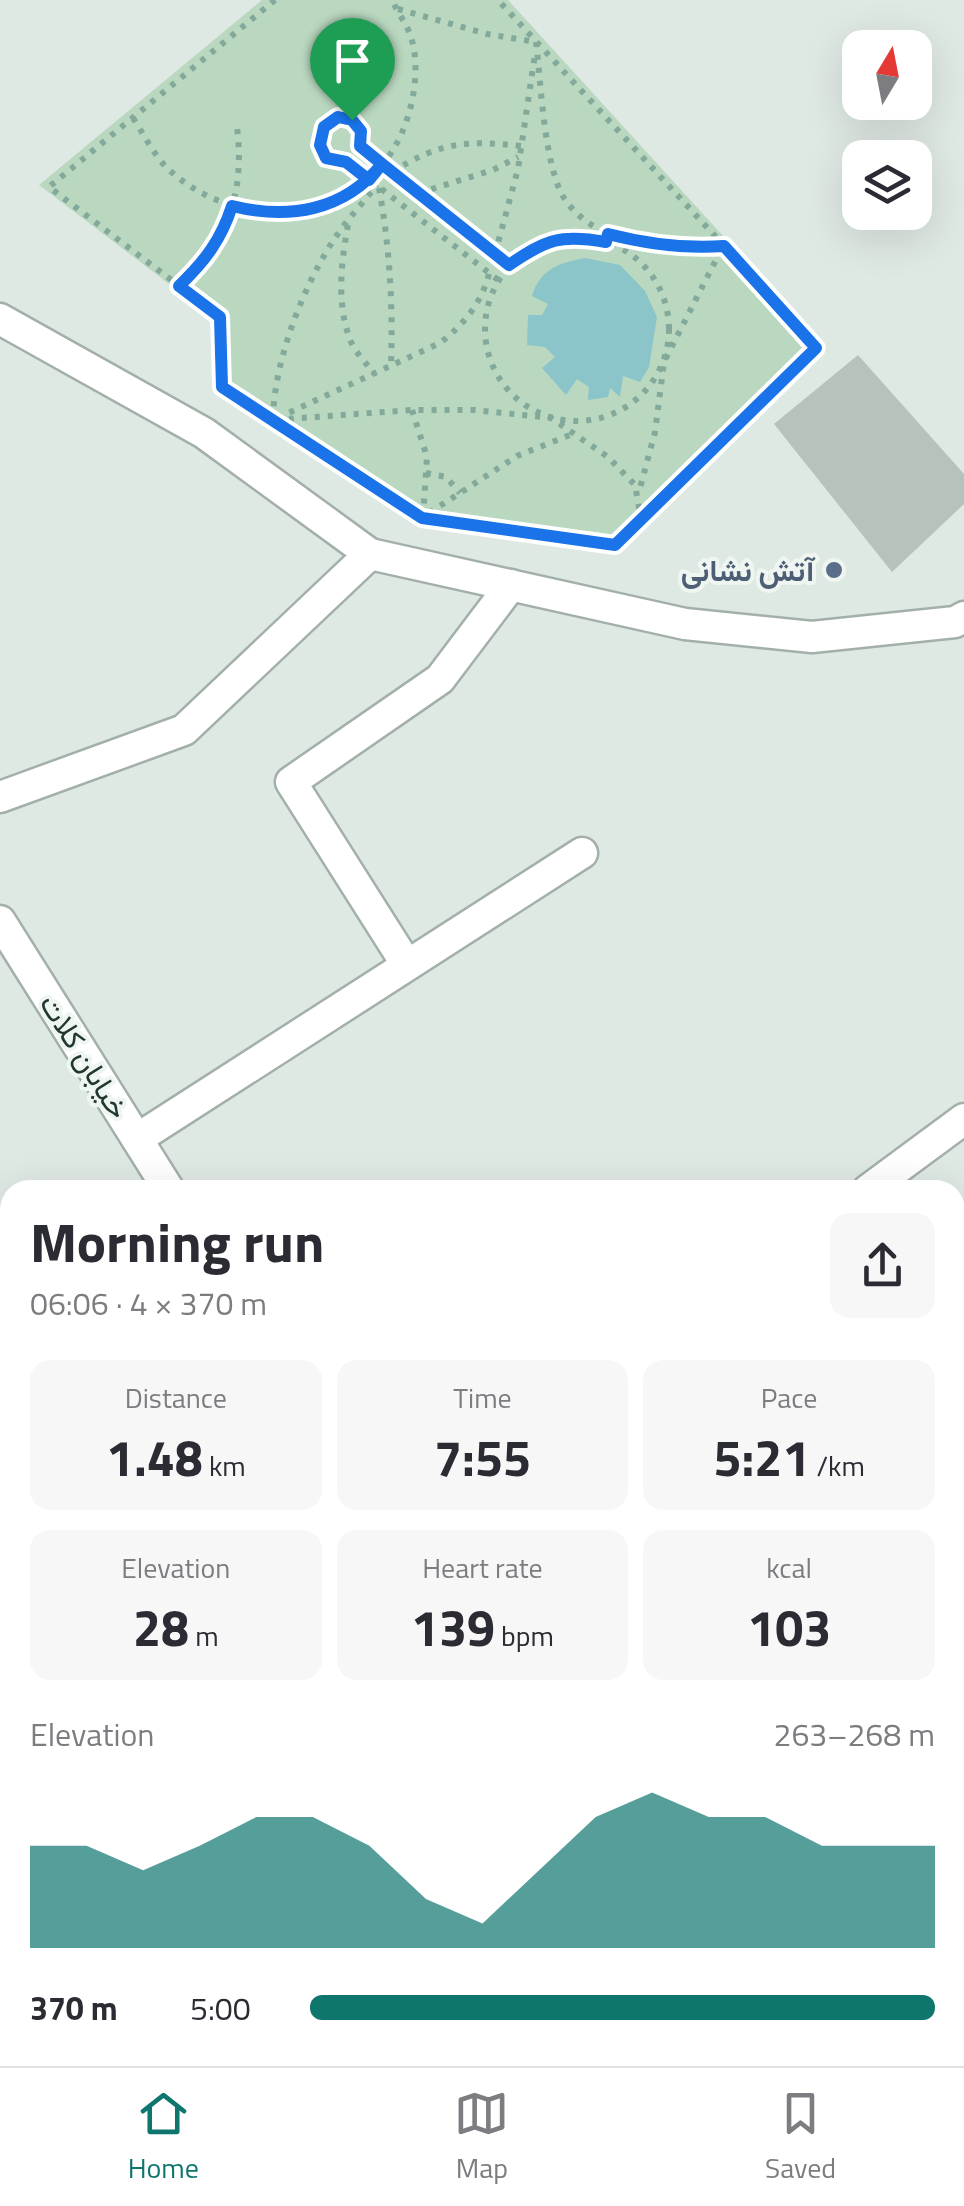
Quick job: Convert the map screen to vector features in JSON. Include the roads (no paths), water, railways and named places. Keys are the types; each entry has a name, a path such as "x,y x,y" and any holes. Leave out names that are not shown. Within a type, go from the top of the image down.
{"street":[{"path":"0,319 204,434 370,554 685,624 812,637 961,623"},
{"path":"0,796 184,730 370,554"},
{"path":"407,965 292,782 440,679 511,585"},
{"path":"137,1138 582,852"},
{"name":"خیابان کلات","path":"0,922 164,1180"},
{"path":"882,1180 964,1119"}],"water":[{"path":"585,258 620,265 645,291 657,317 649,367 640,382 623,376 620,397 610,388 608,397 588,400 589,387 577,379 566,395 542,368 555,357 545,347 527,345 528,315 542,315 548,304 532,296 540,279 559,265"}],"place":[{"name":"آتش نشانی","path":"834,570"}]}
